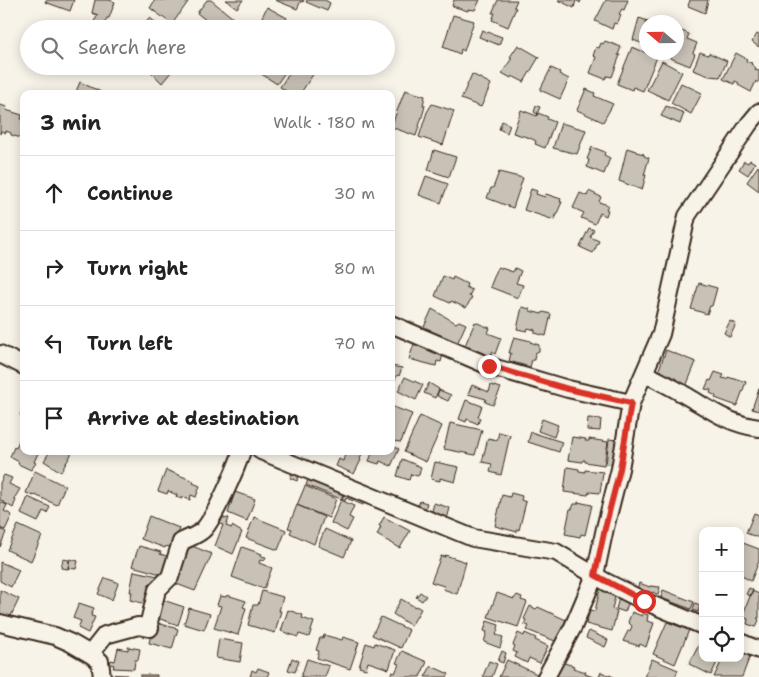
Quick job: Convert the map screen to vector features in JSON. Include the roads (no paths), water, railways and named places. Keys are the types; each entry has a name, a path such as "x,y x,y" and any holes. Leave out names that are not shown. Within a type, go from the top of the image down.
{"street":[{"path":"546,677 573,627 595,575 620,469 631,403 661,334 687,216 748,124 759,112"},
{"path":"395,326 489,366 568,389 631,403"},
{"path":"0,354 20,364"},
{"path":"644,373 718,416 759,428"},
{"path":"90,654 105,635 138,626 150,628 149,622 157,590 170,577 180,542 204,530 217,507 241,455"},
{"path":"271,455 473,538 556,552 644,601 699,624"},
{"path":"0,624 55,636 71,643 100,661 102,677"},
{"path":"744,644 759,650"}]}
